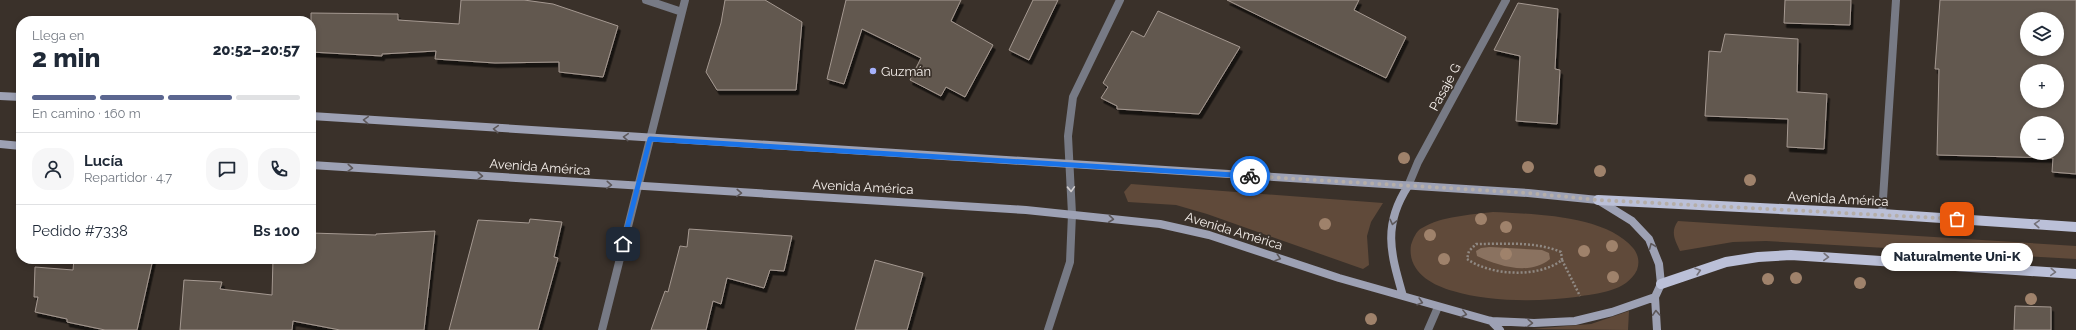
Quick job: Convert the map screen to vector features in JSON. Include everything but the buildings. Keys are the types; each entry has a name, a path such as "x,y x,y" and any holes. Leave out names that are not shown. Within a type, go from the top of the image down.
{"main road":[{"path":"0,96 16,97"},
{"path":"316,116 650,139 1528,193 1598,200 1632,221 1649,238 1659,264 1661,284 1655,297 1657,330"},
{"path":"0,144 16,146"},
{"name":"Avenida América","path":"316,165 1072,214 1160,224 1209,235 1339,278 1438,307 1491,320 1534,323 1575,320 1612,312 1655,297"},
{"path":"1402,296 1395,273 1391,244 1395,212 1408,186"},
{"name":"Avenida América","path":"1598,200 1882,214 2076,227"},
{"path":"1661,284 1726,262 1758,257 1791,255 2076,274"},
{"path":"1491,320 1500,330"}],"street":[{"path":"646,0 682,12"},
{"path":"602,330 685,0"},
{"path":"1048,330 1070,262 1072,214 1068,136 1073,97 1120,0"},
{"name":"Pasaje G","path":"1408,186 1418,162 1506,0"},
{"path":"1882,214 1896,0"},
{"path":"1428,330 1438,307"}],"path":[{"path":"1562,260 1555,266 1526,273 1498,272 1476,265 1467,259 1469,252 1476,244 1518,244 1550,247 1561,252 1562,260 1580,296"}],"shaded area":[{"path":"1131,184 1383,203 1371,222 1367,236 1369,265 1363,269 1207,214 1176,205 1128,202 1124,192"},
{"path":"1493,212 1568,218 1605,229 1621,237 1633,248 1638,258 1637,270 1626,283 1611,290 1576,297 1546,300 1498,299 1467,295 1437,285 1422,276 1413,262 1411,254 1411,245 1415,235 1420,229 1447,218"},
{"path":"1678,221 2076,246 2076,259 1766,241 1733,242 1680,251 1674,236 1674,229"},
{"path":"1490,247 1542,250 1549,253 1550,259 1533,267 1514,268 1504,266 1477,256 1476,251 1481,248"},
{"path":"1629,311 1628,330 1531,329 1591,324"}],"way so far":[{"path":"1250,176 1558,195 1598,200 1957,219"}],"place":[{"name":"Guzmán","path":"873,71"},
{"name":"Naturalmente Uni-K","path":"1957,219"}],"route":[{"path":"623,244 650,139 1250,176"}]}
